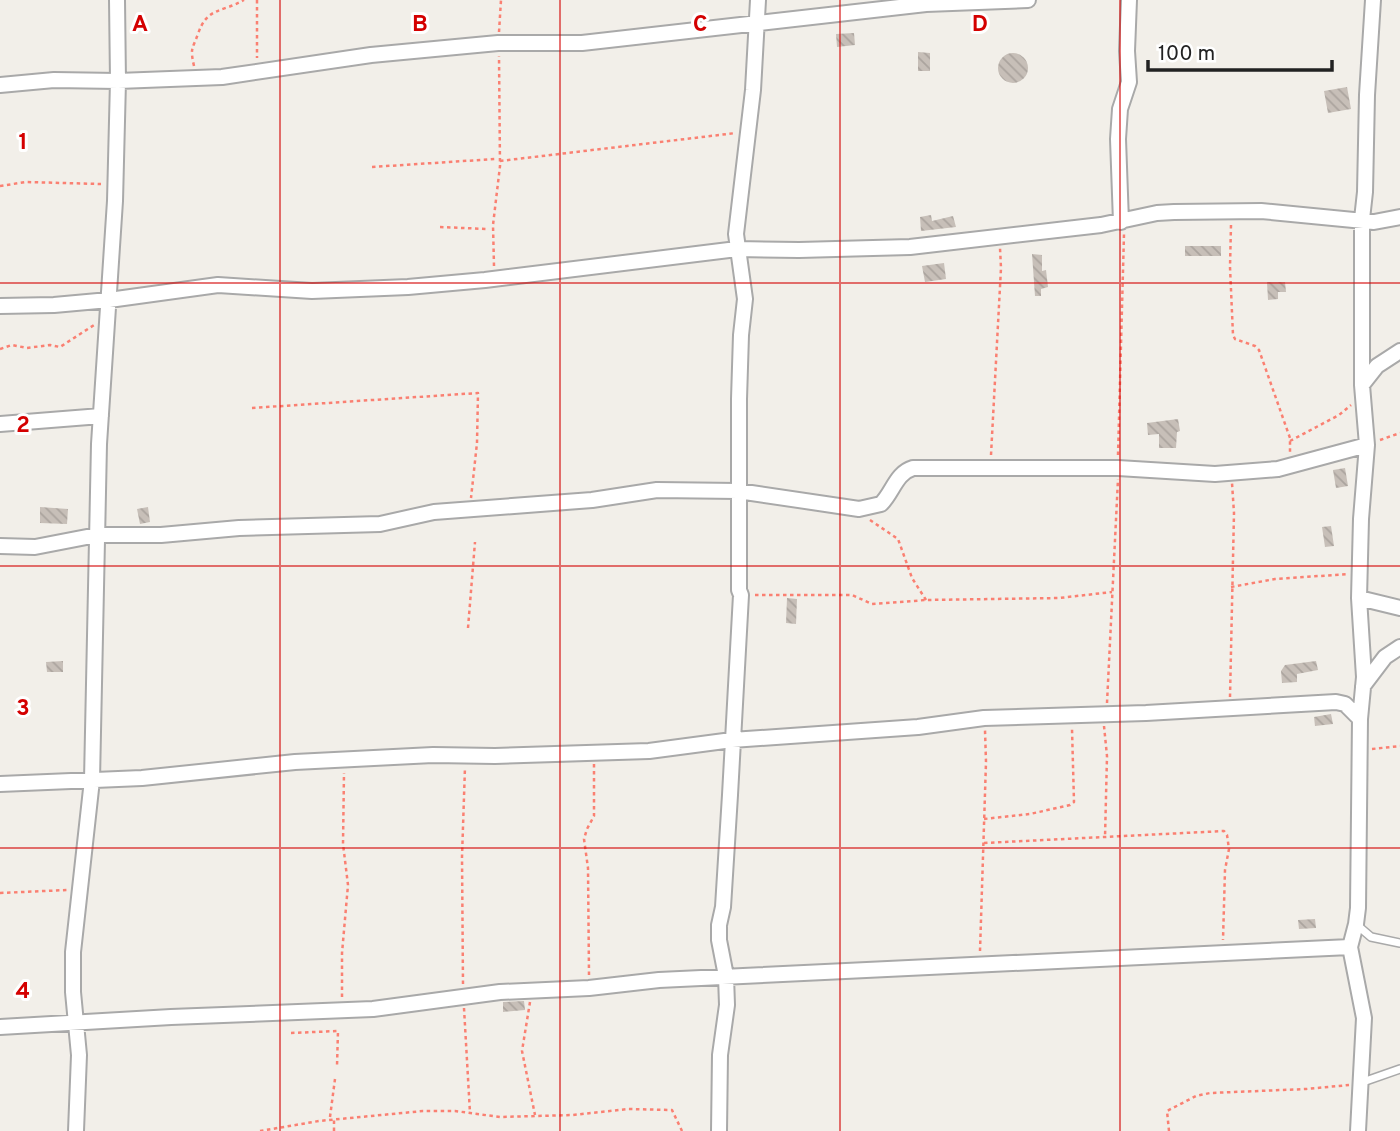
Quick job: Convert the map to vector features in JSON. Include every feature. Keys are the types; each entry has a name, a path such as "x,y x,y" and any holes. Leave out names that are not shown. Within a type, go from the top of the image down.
{"street":[{"path":"76,1131 79,1055 75,1023 73,952 92,780 101,416 115,185 117,0"},
{"path":"719,1131 720,1055 727,1005 719,925 723,906 741,595 738,491 741,335 745,299 737,249 738,219 758,0"},
{"path":"0,85 54,80 197,79 371,55 498,43 582,43 926,4 1028,0"},
{"path":"1123,222 1118,139 1121,108 1129,82 1129,0"},
{"path":"1358,1131 1364,1018 1350,947 1356,924 1359,745 1363,687 1359,598 1361,519 1367,445 1363,390 1362,219 1373,0"},
{"path":"0,306 109,300 218,285 312,291 408,287 737,249 910,247 1123,222 1157,213 1261,211 1374,222 1400,217"},
{"path":"1363,390 1377,366 1400,351"},
{"path":"0,424 101,416"},
{"path":"0,546 35,547 97,535 161,535 239,528 380,524 434,512 592,500 642,491 738,491 859,509 881,504 900,475 909,468 1118,468 1230,473 1285,468 1367,445"},
{"path":"1359,598 1400,608"},
{"path":"1345,704 1363,687 1385,657 1400,647"},
{"path":"0,784 142,778 247,766 344,759 649,751 732,740 918,727 984,718 1336,702 1345,704 1360,719"},
{"path":"0,1027 373,1009 530,990 589,988 726,976 1350,947"}],"lane":[{"path":"1356,924 1371,937 1400,943"},
{"path":"1360,1083 1400,1069"}],"path":[{"path":"197,79 192,47 199,25 209,15 244,0"},
{"path":"257,0 257,72"},
{"path":"494,279 493,225 501,0"},
{"path":"372,167 497,160 748,131"},
{"path":"0,186 26,182 115,185"},
{"path":"1232,211 1230,267 1233,335 1235,339 1259,350 1290,441 1290,457 1285,468"},
{"path":"1105,838 1107,755 1104,713 1118,468 1123,222"},
{"path":"440,227 486,229"},
{"path":"990,468 1002,268 999,235"},
{"path":"0,349 12,345 27,348 60,346 92,326 107,321"},
{"path":"1290,441 1339,415 1363,390"},
{"path":"252,408 478,393 477,443 471,502"},
{"path":"1367,445 1400,433"},
{"path":"1230,473 1234,500 1230,708"},
{"path":"849,508 898,539 912,578 926,600"},
{"path":"468,628 475,542"},
{"path":"1231,587 1275,579 1360,572"},
{"path":"741,595 852,595 873,604 926,600 1059,598 1112,592"},
{"path":"984,819 1030,814 1073,802 1071,739 1074,714"},
{"path":"980,965 986,762 984,718"},
{"path":"1359,745 1372,749 1400,746"},
{"path":"589,988 588,868 584,839 594,816 594,753"},
{"path":"342,1010 342,953 348,885 343,844 344,759"},
{"path":"465,760 461,857 463,997 470,1113"},
{"path":"984,843 1224,831 1229,849 1225,870 1223,954"},
{"path":"0,893 79,889"},
{"path":"530,990 530,1010 522,1051 535,1115"},
{"path":"291,1033 338,1031 337,1066"},
{"path":"330,1117 335,1079"},
{"path":"1169,1131 1167,1111 1196,1096 1360,1083"},
{"path":"260,1131 334,1119 423,1111 455,1111 500,1117 666,1108 673,1111 682,1131"},
{"path":"334,1119 334,1131"}],"building":[{"path":"854,33 855,45 837,47 836,34"},
{"path":"918,52 930,53 930,71 918,71"},
{"path":"1013,53 1024,57 1028,68 1024,79 1013,83 1002,79 998,68 1002,57"},
{"path":"1347,87 1351,109 1328,113 1324,91"},
{"path":"931,215 932,221 953,216 956,227 921,231 920,217"},
{"path":"1185,246 1221,246 1221,256 1185,256"},
{"path":"1032,254 1042,255 1042,271 1046,270 1048,287 1041,289 1041,296 1035,296"},
{"path":"944,263 946,279 925,282 922,266"},
{"path":"1267,282 1285,282 1286,292 1278,292 1278,299 1268,300"},
{"path":"1178,419 1180,431 1177,432 1176,448 1159,448 1159,434 1148,435 1147,423"},
{"path":"1345,468 1348,486 1336,488 1333,470"},
{"path":"40,507 68,509 67,524 40,523"},
{"path":"148,507 150,522 140,524 137,509"},
{"path":"1331,526 1334,546 1325,547 1322,527"},
{"path":"787,598 797,599 796,624 786,623"},
{"path":"63,661 63,672 47,672 46,662"},
{"path":"1316,661 1318,670 1297,674 1297,682 1282,683 1281,671 1285,665"},
{"path":"1331,714 1333,724 1315,726 1314,717"},
{"path":"1315,919 1316,928 1299,929 1298,920"},
{"path":"524,1001 525,1010 503,1012 503,1002"}]}
